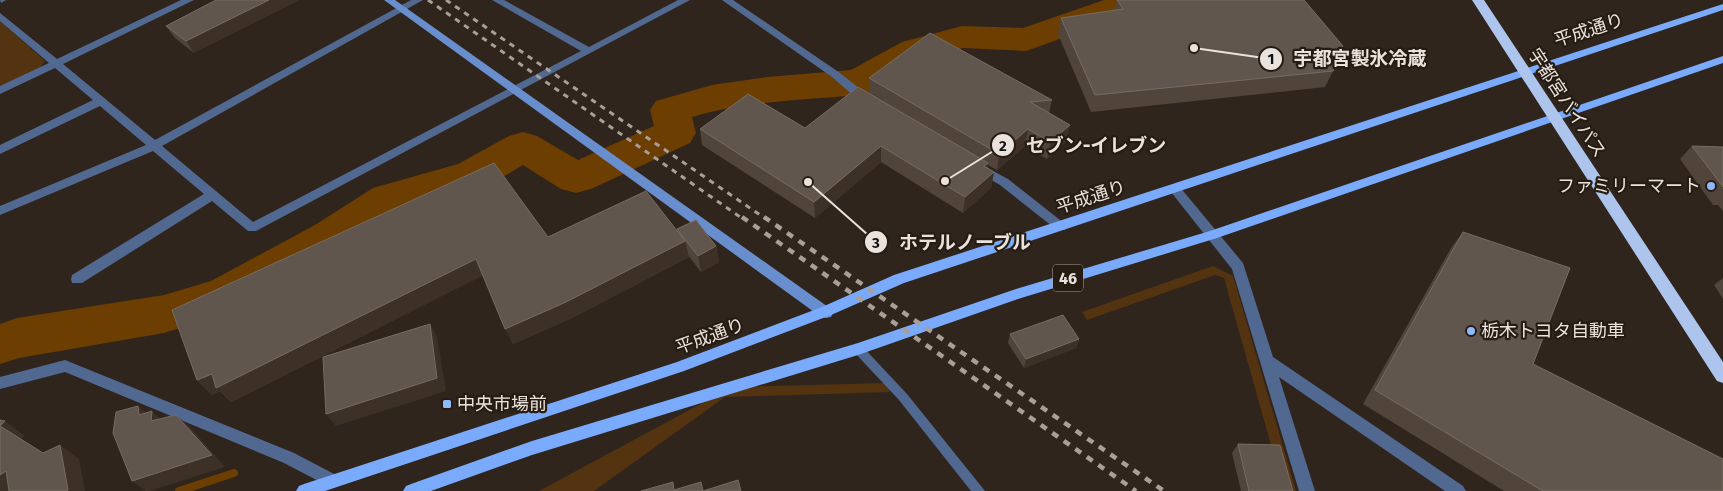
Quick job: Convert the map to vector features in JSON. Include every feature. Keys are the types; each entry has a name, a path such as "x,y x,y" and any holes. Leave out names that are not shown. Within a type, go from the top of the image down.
{"highway":[{"name":"宇都宮バイパス","path":"1478,0 1723,376"}],"main road":[{"name":"平成通り","path":"304,491 526,419 732,349 826,313 899,279 1175,189 1524,71 1723,7"},
{"name":"46","path":"411,491 532,448 858,349 1016,294 1213,236 1723,59"}],"street":[{"path":"0,90 189,0"},
{"path":"390,0 826,313"},
{"path":"0,211 153,146 418,0"},
{"path":"497,0 587,50"},
{"path":"0,16 252,228 685,0"},
{"path":"727,0 836,75 862,98 879,108"},
{"path":"0,150 100,101"},
{"path":"971,162 1004,182 1061,226"},
{"path":"1175,189 1238,267 1307,491"},
{"path":"77,279 212,195"},
{"path":"1267,361 1458,491"},
{"path":"0,383 65,366 290,458 333,481"}],"lane":[{"path":"858,349 903,397 979,491"}],"shaded area":[{"path":"0,21 45,61 39,69 0,87"},
{"path":"1213,266 1233,276 1296,491 1284,491 1224,278 1215,275 1087,320 1082,312"},
{"path":"886,383 890,392 725,397 594,491 539,491 732,387"}],"building":[{"path":"216,0 269,0 186,41 166,26"},
{"path":"1117,0 1304,0 1343,46 1333,71 1095,95 1061,18 1123,9"},
{"path":"930,33 1052,100 1030,102 1070,125 1050,142 1028,129 999,154 869,78"},
{"path":"858,87 988,163 984,166 994,172 965,197 881,146 814,202 700,129 748,94 805,128"},
{"path":"1692,146 1723,147 1723,187"},
{"path":"494,163 548,237 646,191 685,241 566,302 505,329 476,259 216,388 212,374 197,380 172,310"},
{"path":"696,220 716,246 698,256 677,229"},
{"name":"栃木トヨタ自動車","path":"1463,232 1570,268 1533,364 1723,459 1723,491 1543,491 1375,390"},
{"path":"1063,315 1079,339 1026,359 1010,334"},
{"path":"430,324 437,378 326,414 323,357"},
{"path":"138,406 139,415 152,411 151,421 176,415 212,455 132,481 113,433 116,412"},
{"path":"0,426 43,453 60,445 68,490 9,491 6,471 0,475"},
{"path":"1238,444 1280,445 1293,491 1249,491"},
{"path":"738,480 741,491 703,491"},
{"path":"673,482 674,490 701,482 703,491 641,491"}],"waterway":[{"path":"0,344 17,338 164,314 225,296 331,237 388,199 471,176 523,146 576,178 676,133 670,110 712,98 767,90 859,82 915,50 962,37 1026,40 1107,10 1206,0"},
{"path":"179,491 234,473"}],"railway":[{"path":"428,0 743,219"},
{"path":"446,0 766,219"},
{"path":"742,217 1136,491"},
{"path":"764,217 1164,491"}],"place":[{"name":"宇都宮製氷冷蔵","path":"1194,48"},
{"name":"セブン-イレブン","path":"945,181"},
{"name":"ホテルノーブル","path":"808,182"},
{"name":"ファミリーマート","path":"1711,186"},
{"name":"栃木トヨタ自動車","path":"1471,331"},
{"name":"中央市場前","path":"447,404"}]}
